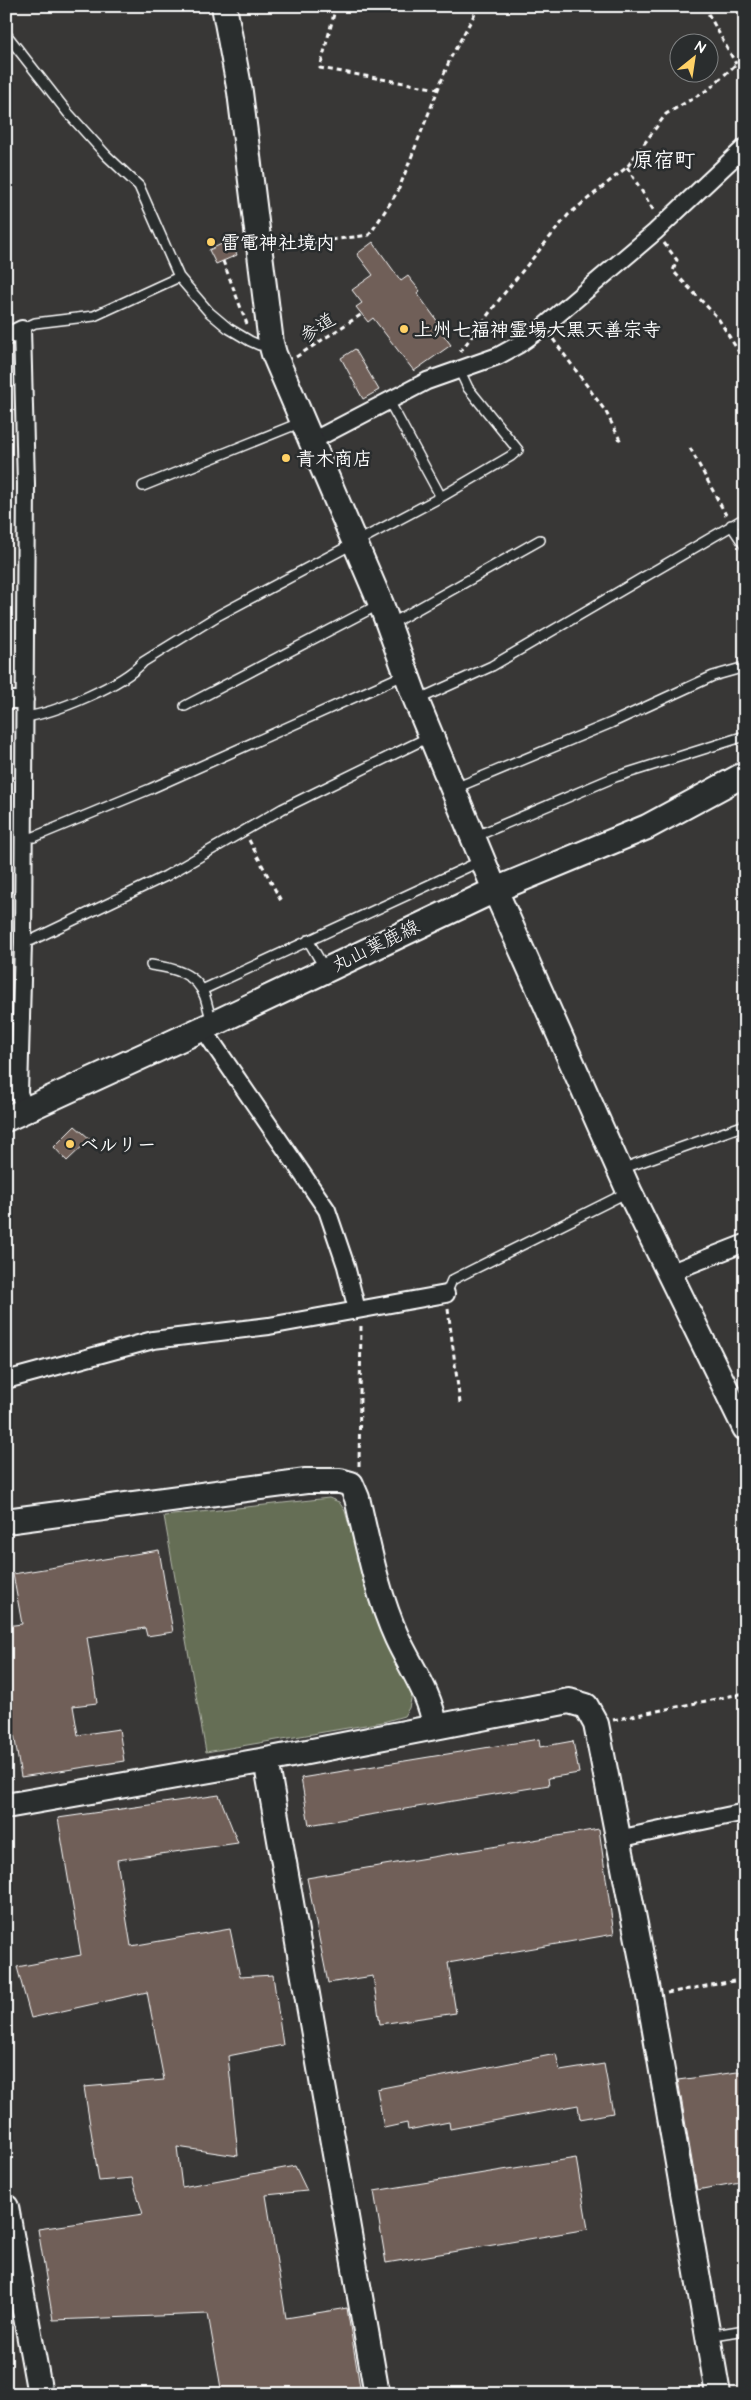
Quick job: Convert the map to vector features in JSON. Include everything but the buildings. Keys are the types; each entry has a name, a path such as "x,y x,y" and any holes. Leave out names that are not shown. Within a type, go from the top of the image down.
{"street":[{"path":"224,6 240,92 260,249 262,343 306,432 385,614 408,673 416,700 495,890 621,1169 629,1191 745,1428"},
{"path":"306,432 389,401 427,381 498,356 542,328 659,228 745,147"},
{"path":"6,337 22,329 26,465 23,942 19,1093 16,1114"},
{"path":"6,700 25,700"},
{"name":"丸山葉鹿線","path":"16,1114 495,890 647,827 745,774"},
{"path":"208,1025 210,1039 327,1210 346,1266 357,1310"},
{"path":"669,1273 745,1243"},
{"path":"6,1380 153,1340 269,1326 446,1294"},
{"path":"6,1521 306,1480 340,1481 351,1484 357,1498 378,1587 397,1638 432,1706 435,1726"},
{"path":"6,1806 266,1760 569,1701 586,1706 596,1724 649,1996 718,2394"},
{"path":"266,1760 377,2394"},
{"path":"618,1839 745,1812"},
{"path":"6,2208 40,2394"}],"lane":[{"path":"6,34 68,113 112,161 139,186 179,277 209,312 228,328 262,343"},
{"path":"22,329 35,323 94,316 179,277"},
{"path":"25,717 87,696 134,672 143,662 219,615 441,497 518,450 468,388 459,369"},
{"path":"389,401 441,497"},
{"path":"143,486 306,432"},
{"path":"416,700 492,666 745,518"},
{"path":"731,525 745,546"},
{"path":"185,706 540,540"},
{"path":"453,790 610,723 713,676 745,667"},
{"path":"23,838 34,837 150,789 408,673"},
{"path":"23,942 32,940 166,876 282,809 431,736"},
{"path":"474,837 608,779 745,736"},
{"path":"202,990 483,860"},
{"path":"308,940 325,969"},
{"path":"151,965 183,972 202,990 208,1025"},
{"path":"621,1169 745,1125"},
{"path":"446,1294 452,1280 629,1191"},
{"path":"708,2336 745,2330"}],"path":[{"path":"336,6 320,68 438,89"},
{"path":"260,249 369,235 398,191 450,59 478,6"},
{"path":"704,6 736,64"},
{"path":"459,369 458,358 462,350 502,296 568,215 627,167 666,114 709,89 745,56"},
{"path":"627,167 677,260 673,271 718,318 745,362"},
{"path":"223,261 262,343"},
{"name":"参道","path":"295,358 362,314"},
{"path":"542,328 570,360 606,412 620,442"},
{"path":"690,448 731,525"},
{"path":"244,831 281,901"},
{"path":"446,1294 460,1403"},
{"path":"351,1484 359,1466 362,1323 357,1310"},
{"path":"596,1724 745,1693"},
{"path":"649,1996 745,1979"}],"green space":[{"path":"329,1498 339,1502 345,1511 378,1626 412,1695 409,1708 404,1716 383,1722 206,1752 164,1516"}],"place":[{"name":"雷電神社境内","path":"211,242"},
{"name":"上州七福神霊場大黒天善宗寺","path":"404,329"},
{"name":"青木商店","path":"286,458"},
{"name":"ベルリー","path":"70,1144"}],"district":[{"name":"原宿町","path":"664,160"}]}
